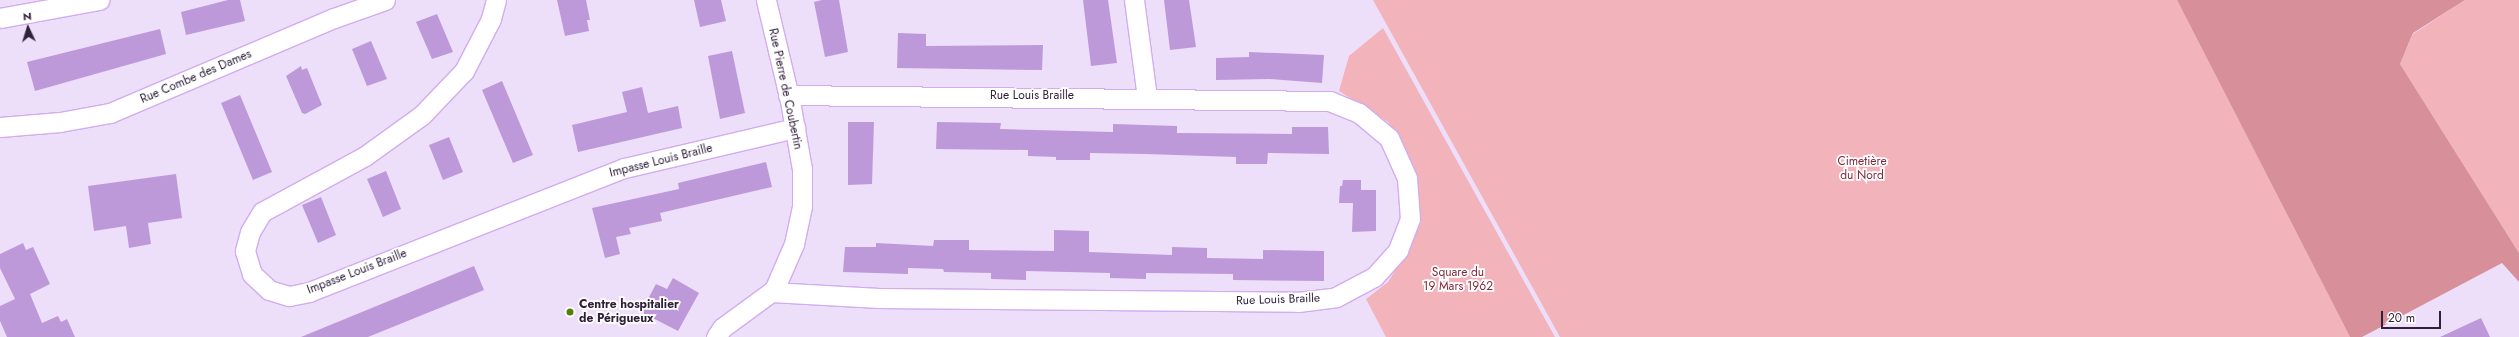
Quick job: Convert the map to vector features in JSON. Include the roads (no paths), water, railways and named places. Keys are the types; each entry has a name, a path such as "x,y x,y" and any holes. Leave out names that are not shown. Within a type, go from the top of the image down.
{"street":[{"path":"0,18 99,0"},
{"name":"Rue Combe des Dames","path":"0,126 60,122 110,113 357,5 385,0"},
{"name":"Impasse Louis Braille","path":"496,0 491,19 464,71 422,115 366,156 262,212 250,232 245,251 252,274 269,290 289,296 310,292 624,168 795,128"},
{"name":"Rue Pierre de Coubertin","path":"716,337 722,328 771,292 794,244 802,206 802,169 795,128 766,0"},
{"path":"1134,0 1147,98"},
{"name":"Rue Louis Braille","path":"771,292 879,298 1298,302 1336,297 1374,277 1398,250 1410,219 1407,178 1389,138 1359,113 1330,101 788,95"}],"place":[{"name":"Centre hospitalier de Périgueux","path":"570,312"}],"park label":[{"name":"Cimetière du Nord","path":"1862,169"},
{"name":"Square du 19 Mars 1962","path":"1458,280"}]}
